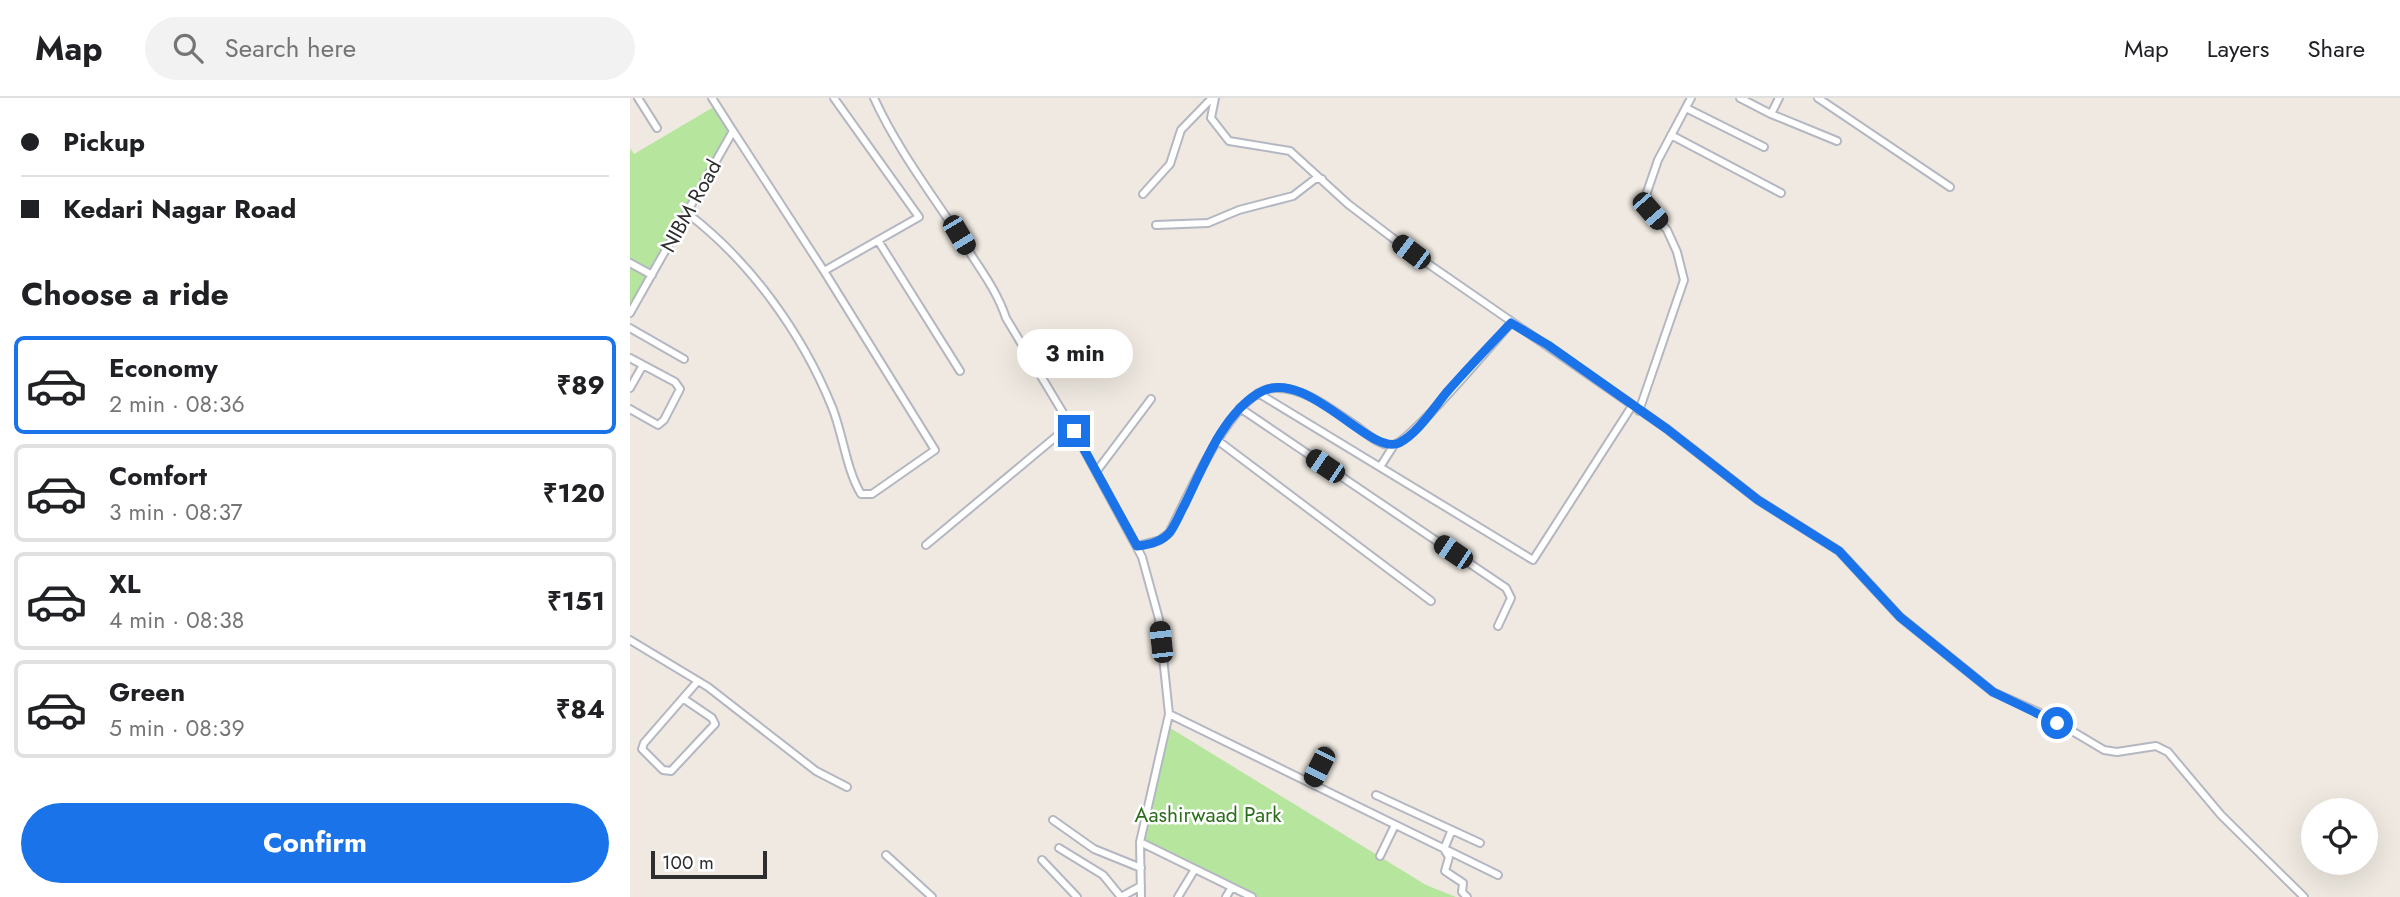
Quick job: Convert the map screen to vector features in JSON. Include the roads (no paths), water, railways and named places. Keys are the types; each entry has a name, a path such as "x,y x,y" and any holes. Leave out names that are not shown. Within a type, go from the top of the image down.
{"street":[{"path":"638,98 657,128"},
{"path":"687,213 751,276 789,326 832,407 856,486 861,494 872,494 935,450 712,98"},
{"path":"824,271 919,217 834,98"},
{"path":"874,98 918,177 948,216 999,298 1006,318 1070,425 1137,546 1159,619 1170,714 1140,842 1141,897"},
{"path":"1213,98 1211,118 1229,141 1290,151 1324,179 1348,204 1511,323 1548,345 1667,429 1758,500 1839,551 1900,617 1998,695 2047,716 2104,750 2117,752 2156,746 2168,752 2221,814 2304,897"},
{"path":"1143,194 1170,164 1181,130 1213,98"},
{"path":"1639,411 1684,280 1677,252 1667,230 1650,211 1645,198 1651,175 1691,98"},
{"path":"1740,98 1837,141"},
{"path":"1771,114 1779,98"},
{"path":"1818,98 1950,187"},
{"path":"1686,108 1764,147"},
{"name":"NIBM Road","path":"630,313 733,131"},
{"path":"1671,135 1780,193"},
{"path":"1156,225 1208,223 1239,210 1293,196 1315,179 1324,179"},
{"path":"879,242 960,371"},
{"path":"630,263 652,275"},
{"path":"1137,546 1160,540 1170,533 1217,440 1240,408 1258,393 1273,387 1290,389 1316,399 1381,443 1394,445 1402,442 1420,424 1511,323"},
{"path":"630,328 684,359"},
{"path":"630,358 675,382 680,389 664,421 658,425 630,409"},
{"path":"630,388 643,365"},
{"path":"1258,393 1533,560 1632,406"},
{"path":"1096,472 1151,399"},
{"path":"1240,408 1506,588 1511,598 1498,626"},
{"path":"926,545 1070,425"},
{"path":"1217,440 1431,601"},
{"path":"1380,467 1394,445"},
{"path":"630,639 698,681 816,771 847,787"},
{"path":"684,699 712,718 715,724 671,771 663,770 642,749 698,681"},
{"path":"1170,714 1498,875"},
{"path":"1310,783 1327,751"},
{"path":"1376,795 1451,832 1480,843"},
{"path":"1053,820 1094,849 1141,868"},
{"path":"1380,856 1395,825"},
{"path":"1444,849 1451,832"},
{"path":"1140,842 1252,897"},
{"path":"1059,848 1103,875 1121,897 1141,886"},
{"path":"1444,849 1449,857 1445,871 1463,883 1462,892 1467,897"},
{"path":"886,855 932,897"},
{"path":"1042,860 1077,897"},
{"path":"1178,897 1195,869"},
{"path":"1226,897 1232,887"}],"park label":[{"name":"Aashirwaad Park","path":"1208,815"}]}
